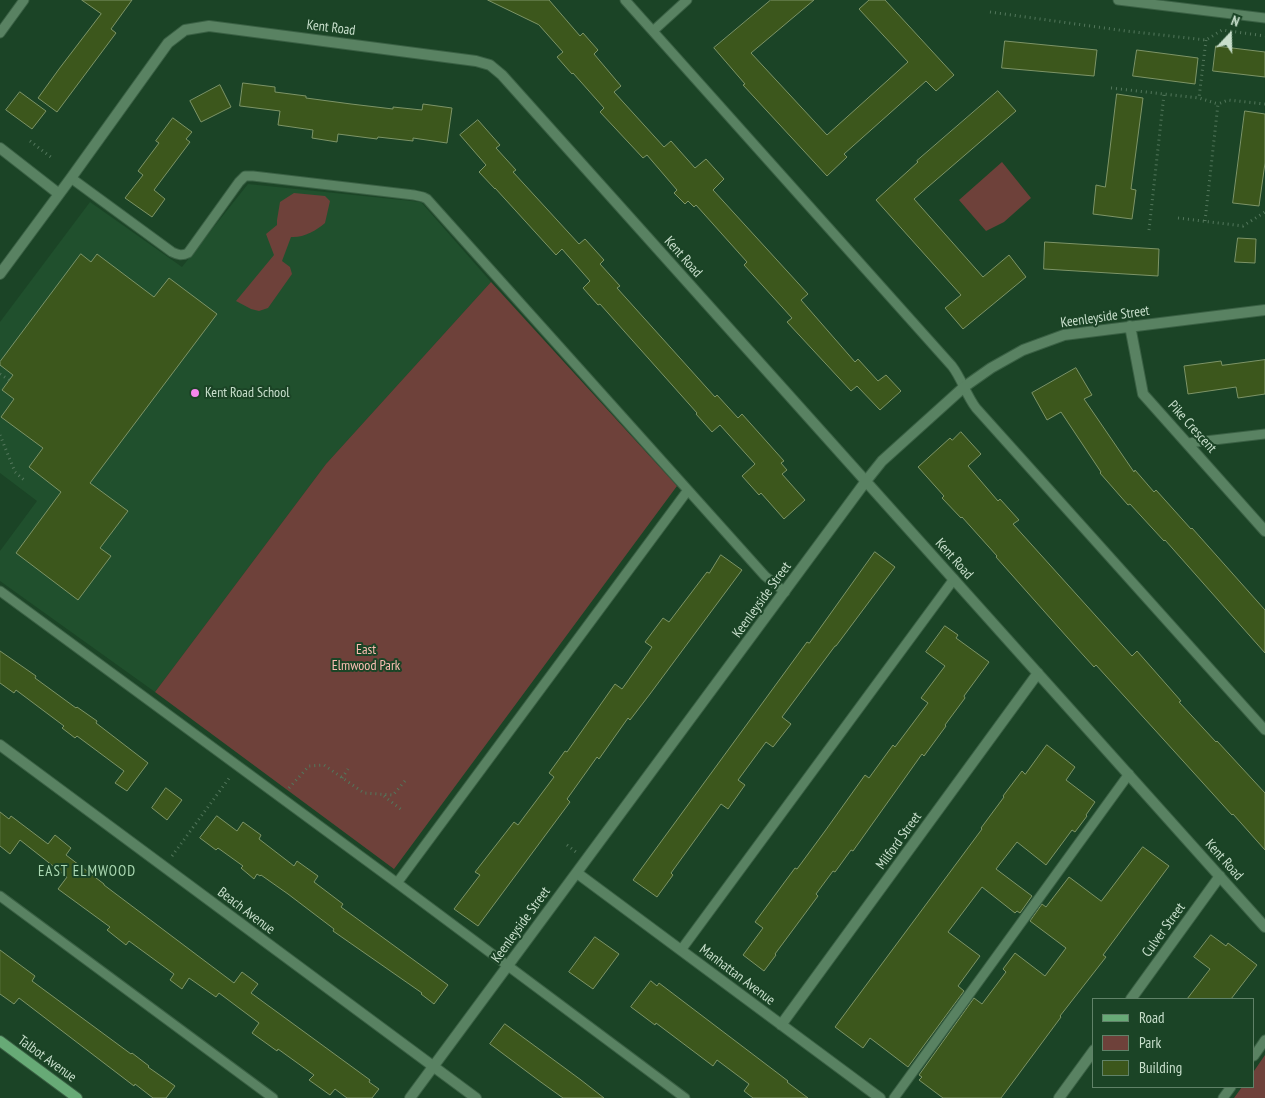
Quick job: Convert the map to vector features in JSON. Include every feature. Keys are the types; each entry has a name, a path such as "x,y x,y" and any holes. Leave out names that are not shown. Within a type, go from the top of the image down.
{"street":[{"name":"Kent Road","path":"0,274 168,43 185,30 209,26 476,61 490,65 502,75 1265,927"},
{"path":"0,148 59,194"},
{"name":"Keenleyside Street","path":"410,1098 882,461 964,387 990,368 1024,350 1064,335 1265,310"},
{"name":"Pike Crescent","path":"1130,326 1143,394 1265,531"},
{"name":"Milford Street","path":"782,1025 1038,673"},
{"name":"Beach Avenue","path":"0,745 476,1098"},
{"name":"Manhattan Avenue","path":"576,873 880,1098"},
{"name":"Culver Street","path":"1131,998 1220,876"},
{"name":"Talbot Avenue","path":"0,1041 77,1098"},
{"path":"1059,1098 1092,1053"}],"lane":[{"path":"0,33 24,0"},
{"path":"625,0 952,366 976,408 1265,730"},
{"path":"653,31 688,0"},
{"path":"1118,0 1265,18"},
{"path":"71,178 172,252 180,255 188,253 245,176 423,197 430,202 765,576 785,592"},
{"path":"1188,443 1265,434"},
{"path":"397,883 688,490"},
{"path":"681,950 954,579"},
{"path":"0,591 685,1098"},
{"path":"894,1098 1129,774"},
{"path":"0,896 273,1098"},
{"path":"1255,1055 1265,1040"}],"path":[{"path":"990,12 1206,40 1222,30 1265,36"},
{"path":"1199,98 1206,40"},
{"path":"1112,88 1199,98 1218,104 1228,100 1265,104"},
{"path":"1149,230 1164,94"},
{"path":"1205,221 1218,104"},
{"path":"30,141 52,158"},
{"path":"1178,218 1243,226 1265,212"},
{"path":"0,374 9,380"},
{"path":"0,435 15,472 24,480"},
{"path":"281,798 310,766 324,765 364,793 393,795 404,781"},
{"path":"164,867 238,766"},
{"path":"342,778 348,769"},
{"path":"383,794 403,811"}],"shaded area":[{"name":"Kent Road School","path":"248,184 421,202 491,282 326,464 155,692 0,581 0,551 37,501 0,473 0,322 90,202 182,267"}],"green space":[{"path":"1002,162 1031,198 1004,222 986,231 959,200"},
{"path":"294,193 325,196 330,201 325,223 309,233 291,237 282,261 290,267 292,274 268,308 259,311 251,309 236,301 274,255 266,234 277,225 280,202"},
{"name":"East Elmwood Park","path":"491,282 677,486 394,869 155,692 326,464"},
{"path":"1265,1055 1265,1098 1234,1098 1241,1088 1255,1088 1255,1070"}],"building":[{"path":"82,0 132,0 111,29 116,33 57,112 38,98 101,14"},
{"path":"488,0 549,0 580,36 583,33 598,50 594,54 621,86 614,92 664,147 671,141 695,168 706,159 724,179 713,190 808,294 801,300 855,362 858,359 878,381 886,375 901,391 880,410 857,386 851,391 787,322 792,318 744,265 747,262 696,205 694,207 688,201 685,204 674,193 677,190 647,155 643,158 600,112 604,108 557,57 563,52 539,25"},
{"path":"771,0 814,0 751,53 827,135 908,62 859,9 869,0 885,0 954,75 936,91 926,81 844,154 847,157 827,176 743,85 745,84 714,48"},
{"path":"1005,41 1097,50 1094,76 1002,68"},
{"path":"1216,46 1265,52 1265,77 1213,71"},
{"path":"1137,50 1198,58 1195,84 1133,76"},
{"path":"243,83 275,87 275,92 351,104 393,109 393,107 422,110 423,104 452,108 447,143 413,138 413,141 338,134 337,142 312,138 313,130 278,125 280,111 240,106"},
{"path":"220,85 231,107 201,122 190,101"},
{"path":"998,91 1016,111 914,199 983,277 1009,255 1026,277 963,329 945,308 961,295 876,200 917,161"},
{"path":"20,92 46,111 32,129 6,110"},
{"path":"1117,94 1143,98 1131,189 1136,190 1132,219 1093,214 1096,185 1105,187"},
{"path":"1245,111 1265,114 1265,163 1259,206 1233,203"},
{"path":"173,118 192,132 186,139 190,142 154,190 165,199 152,217 125,198 143,175 138,171 159,143 156,141"},
{"path":"478,120 500,145 496,148 516,170 513,172 579,244 585,239 604,260 600,264 620,286 617,288 715,397 717,395 738,418 742,414 784,461 781,463 787,470 782,474 805,500 784,519 761,493 759,495 742,476 755,464 720,425 712,432 600,304 598,305 583,288 590,281 562,249 556,255 479,172 486,165 460,135"},
{"path":"1238,238 1256,239 1255,263 1235,262"},
{"path":"1045,242 1159,249 1158,276 1044,269"},
{"path":"81,254 91,262 97,254 154,297 169,278 217,314 90,483 128,511 100,548 111,556 78,600 16,553 61,492 29,467 43,448 1,417 14,399 2,390 13,375 0,365 0,362"},
{"path":"1265,360 1265,394 1238,398 1236,387 1188,394 1184,366 1221,361 1222,365"},
{"path":"1076,368 1092,395 1084,399 1134,472 1135,470 1154,492 1156,490 1265,610 1265,653 1165,540 1130,504 1128,505 1100,473 1061,412 1047,420 1032,393"},
{"path":"961,432 981,454 968,466 998,501 1000,499 1019,520 1013,524 1132,656 1137,651 1181,701 1179,702 1265,793 1265,850 1096,665 1094,667 962,517 942,498 944,496 918,467 950,438 952,440"},
{"path":"875,552 895,567 782,717 791,724 773,747 766,742 738,780 745,785 728,809 721,804 671,873 673,875 657,897 633,880"},
{"path":"721,555 742,570 630,720 628,718 599,759 597,757 567,799 570,802 478,926 454,909 480,875 475,872 514,822 518,825 554,777 549,773 565,751 567,752 615,684 622,689 652,647 645,642 663,618 669,622 707,572 709,573"},
{"path":"945,626 958,635 956,638 989,662 924,756 922,754 853,851 851,850 816,894 818,896 764,971 743,955 763,928 755,922 795,868 797,869 865,775 869,778 893,745 895,747 928,703 921,698 945,666 926,652"},
{"path":"0,651 36,676 35,678 76,708 97,721 96,723 148,763 127,791 115,783 124,771 77,736 75,738 62,728 64,726 16,690 14,693 0,683"},
{"path":"1047,745 1075,767 1066,780 1095,802 1087,816 1075,832 1072,830 1046,865 1017,842 996,869 1032,896 1020,913 1017,911 1015,913 982,887 948,932 980,956 958,986 964,991 908,1067 870,1038 863,1048 835,1027 982,829 1003,796 1022,771 1025,774"},
{"path":"166,788 182,800 167,820 152,808"},
{"path":"0,812 9,819 11,816 48,844 55,835 71,848 66,855 104,885 234,983 242,972 258,984 251,993 370,1080 369,1082 379,1089 372,1098 347,1098 335,1089 330,1095 309,1080 314,1075 252,1033 259,1023 219,993 216,997 189,978 182,989 170,980 174,974 129,941 126,945 107,930 110,927 58,889 67,877 20,840 10,854 0,846"},
{"path":"217,816 237,831 243,822 261,835 259,839 294,866 297,861 318,876 314,882 343,904 341,907 448,985 434,1004 422,993 333,931 334,929 288,894 261,875 257,874 254,879 241,868 243,866 200,838"},
{"path":"1143,847 1169,866 1103,955 1106,957 1060,1016 1001,1098 943,1098 919,1080 922,1077 919,1075 974,998 982,1004 1006,972 1003,969 1015,953 1045,976 1066,948 1030,921 1042,904 1046,907 1069,877 1101,901"},
{"path":"1211,935 1226,946 1228,943 1257,965 1232,998 1188,998 1210,969 1194,957"},
{"path":"595,937 619,954 593,989 569,972"},
{"path":"0,950 35,976 32,981 175,1086 166,1098 153,1098 135,1084 134,1086 19,998 14,1004 0,994"},
{"path":"651,981 657,986 659,983 808,1098 753,1098 744,1091 749,1084 717,1060 713,1066 656,1023 655,1025 631,1007"},
{"path":"505,1024 604,1098 563,1098 538,1080 490,1044"}],"place":[{"name":"Kent Road School","path":"195,393"}],"district":[{"name":"EAST ELMWOOD","path":"87,872"}]}
